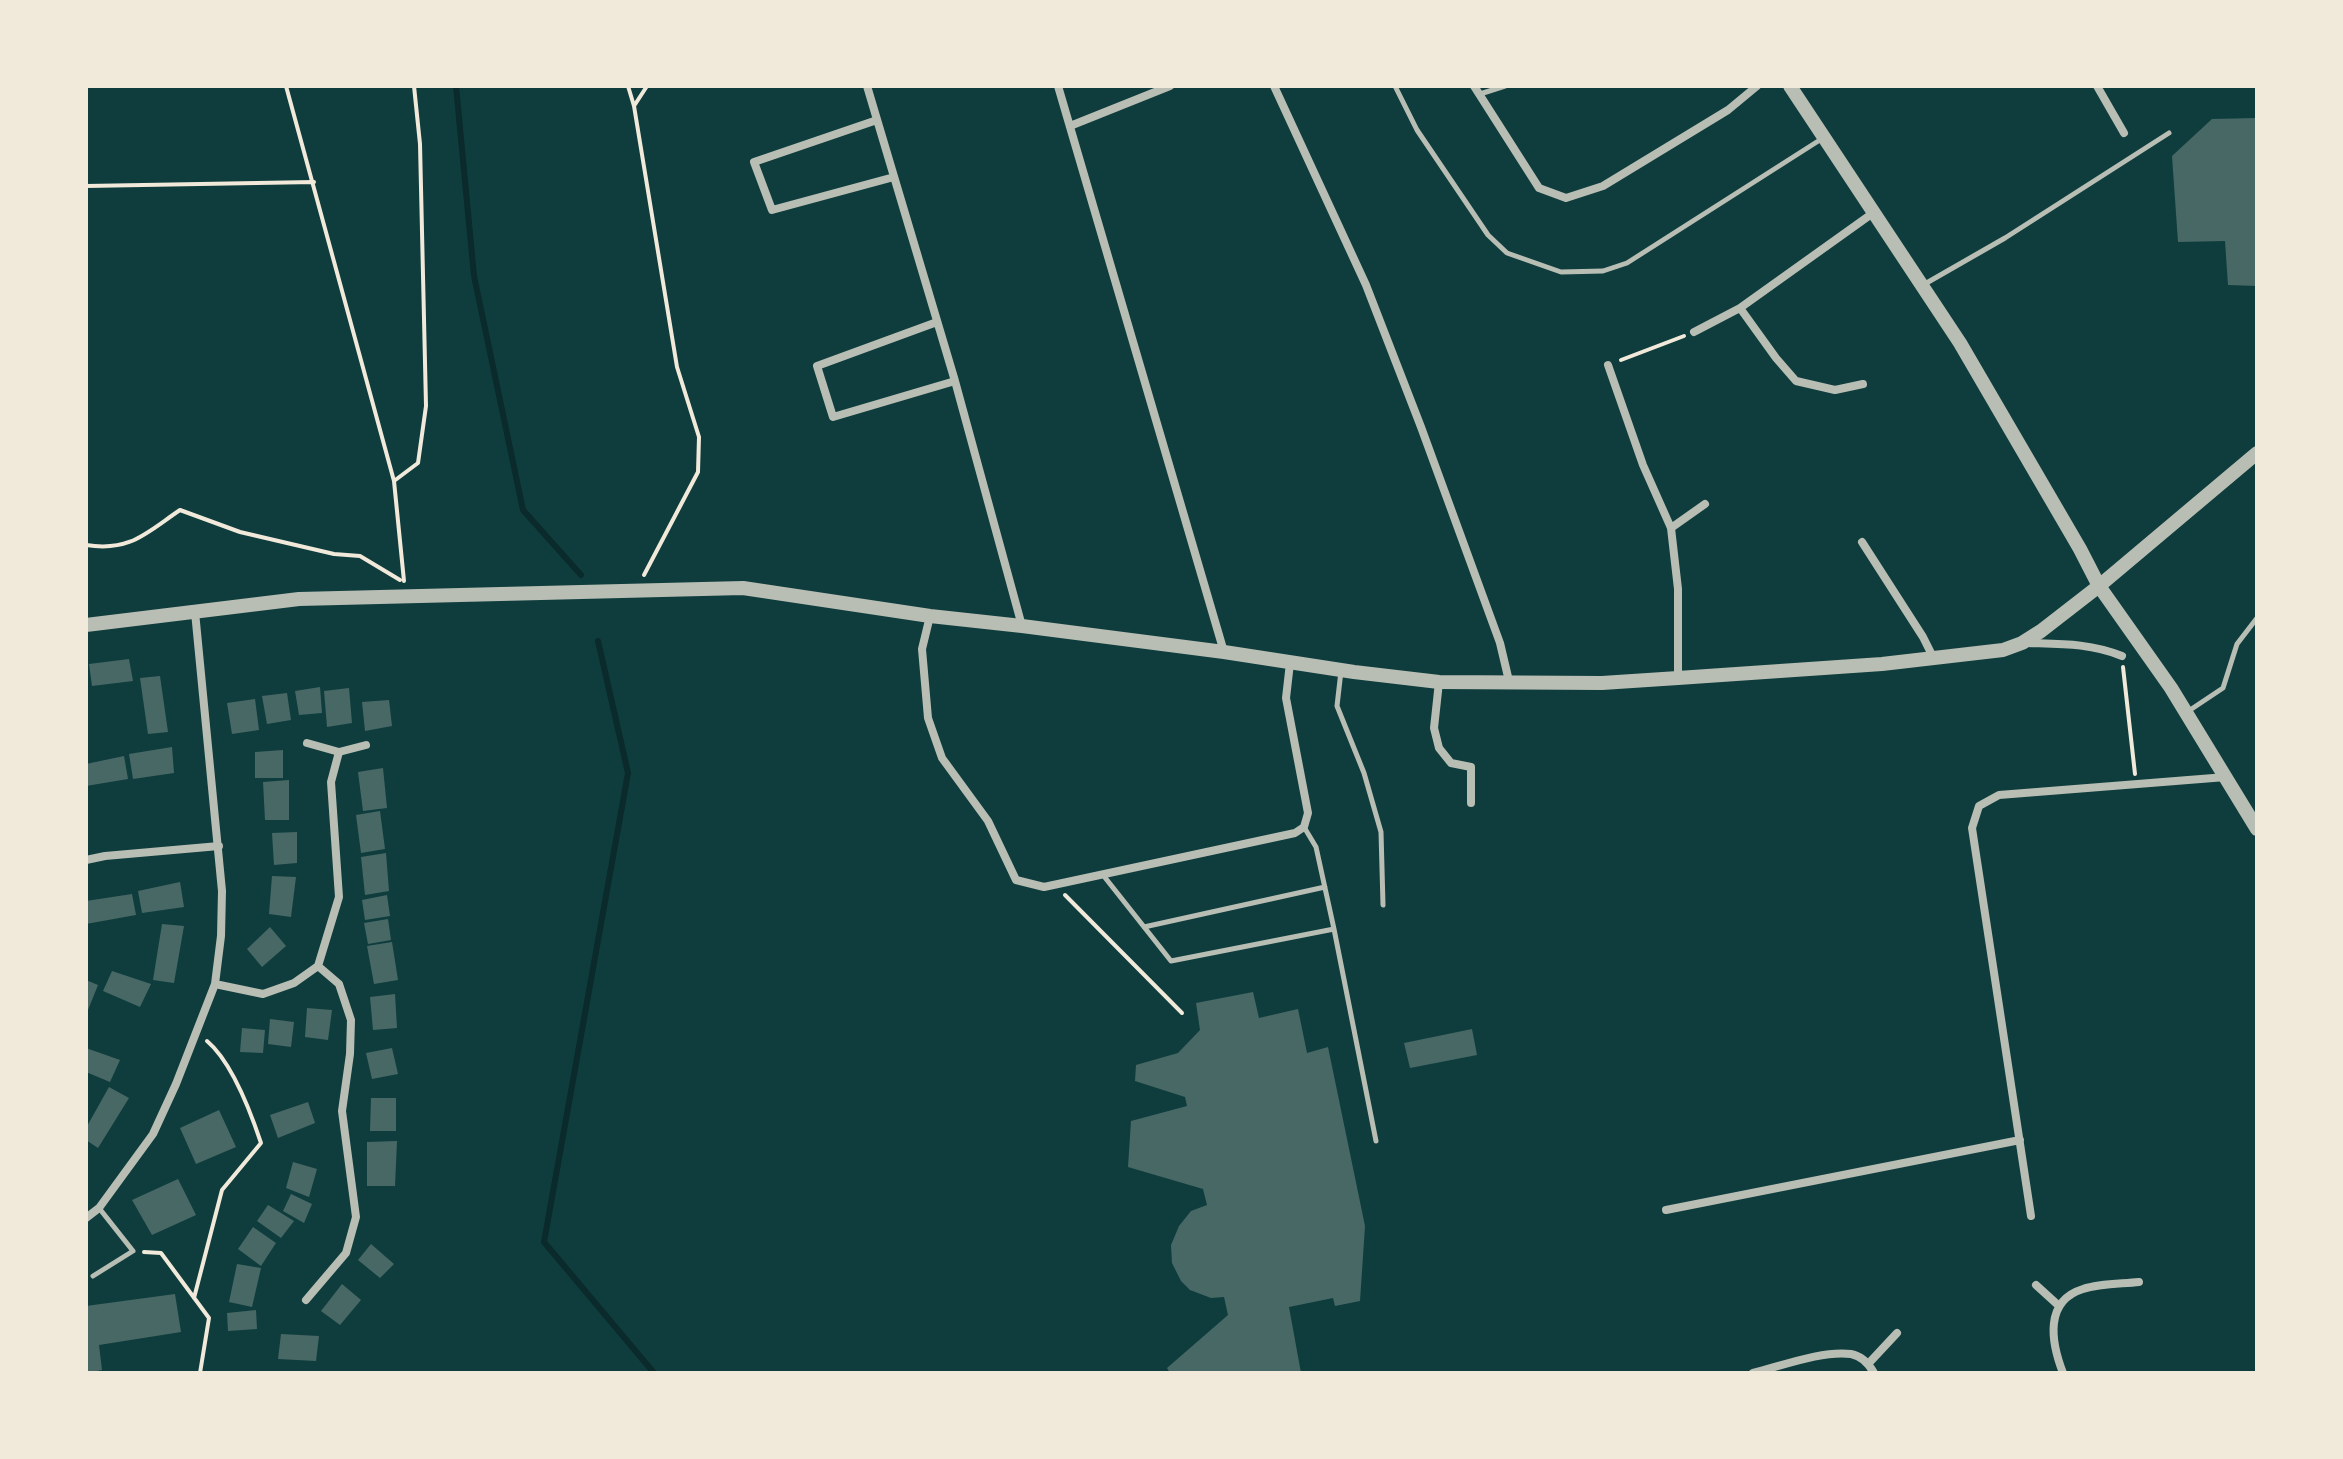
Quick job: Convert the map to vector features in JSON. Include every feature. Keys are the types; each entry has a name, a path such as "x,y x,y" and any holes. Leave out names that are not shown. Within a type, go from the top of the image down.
{"street":[{"path":"867,86 955,381 1022,626"},
{"path":"1058,86 1224,652"},
{"path":"1070,126 1170,86"},
{"path":"1274,86 1366,285 1495,628 1509,681"},
{"path":"1476,90 1539,188 1566,198 1603,186 1728,110 1757,86"},
{"path":"1790,86 1960,343 2099,586 2186,713 2257,829"},
{"path":"2097,86 2124,133"},
{"path":"877,120 754,162 772,210 894,177"},
{"path":"1694,332 1740,308 1873,213"},
{"path":"1740,308 1796,381 1835,390 1863,384"},
{"path":"937,322 817,366 833,417 955,381"},
{"path":"1608,365 1643,465 1671,528 1678,589 1678,678"},
{"path":"86,625 299,599 743,588 930,616 1439,682 1602,683 1882,664 2003,650 2022,643 2099,586 2257,453"},
{"path":"1671,528 1705,504"},
{"path":"1862,542 1933,657"},
{"path":"86,1218 99,1208 153,1134 215,984 222,891 195,612"},
{"path":"930,616 922,649 926,704 942,758 988,821 1016,880 1044,887 1295,833 1304,827 1308,813 1286,698 1290,663"},
{"path":"2022,643 2079,644 2122,656"},
{"path":"1439,682 1434,728 1439,748 1451,763 1471,767 1471,803"},
{"path":"307,743 339,752 366,745"},
{"path":"215,984 263,994 294,983 318,966 339,897 331,782 339,752"},
{"path":"2031,1216 1972,828 1979,806 1999,795 2226,777"},
{"path":"86,860 219,846"},
{"path":"306,1300 346,1253 356,1217 342,1111 351,1020 339,984 318,966"},
{"path":"1666,1210 2020,1140"},
{"path":"2063,1373 2053,1328 2058,1305 2071,1294 2086,1288 2139,1282"},
{"path":"2036,1285 2058,1305"},
{"path":"1869,1363 1897,1333"},
{"path":"1753,1373 1830,1354 1854,1354 1869,1363 1874,1373"}],"lane":[{"path":"1395,86 1417,130 1488,235 1507,253 1561,272 1603,271 1627,263 1824,138"},
{"path":"1476,90 1505,86"},
{"path":"1922,285 2014,233 2169,133"},
{"path":"2186,713 2223,688 2237,644 2257,618"},
{"path":"1341,670 1337,706 1364,773 1381,832 1383,905"},
{"path":"1304,827 1316,847 1376,1141"},
{"path":"1103,875 1171,961 1334,929"},
{"path":"1144,927 1325,887"},
{"path":"93,1276 133,1251 99,1208"}],"path":[{"path":"86,545 115,547 135,540 180,510 240,532 334,554 360,556 404,583 394,481 286,86"},
{"path":"394,481 418,463 426,406 420,144 414,86"},
{"path":"628,86 634,106 677,367 699,437 698,472 635,591"},
{"path":"634,106 647,86"},
{"path":"86,186 314,182"},
{"path":"1608,365 1694,332"},
{"path":"2122,656 2136,784"},
{"path":"1055,885 1182,1013"},
{"path":"194,1298 222,1190 261,1143 247,1104 216,1049 195,1031"},
{"path":"133,1251 161,1253 209,1318 200,1373"}],"building":[{"path":"2257,118 2257,286 2228,285 2225,241 2178,242 2172,156 2212,119"},
{"path":"129,659 133,681 92,686 89,664"},
{"path":"160,676 168,732 148,734 140,678"},
{"path":"320,687 322,713 299,715 295,691"},
{"path":"349,688 352,723 327,727 324,691"},
{"path":"287,693 291,720 267,724 262,696"},
{"path":"255,699 259,730 232,734 227,703"},
{"path":"389,700 392,726 365,731 362,702"},
{"path":"172,747 174,773 133,779 129,754"},
{"path":"283,750 283,778 255,778 255,752"},
{"path":"124,756 128,779 86,786 86,764"},
{"path":"383,768 387,808 363,811 358,772"},
{"path":"289,780 289,820 265,820 263,782"},
{"path":"380,811 385,849 361,853 356,815"},
{"path":"297,832 297,863 274,865 272,833"},
{"path":"386,853 389,891 365,895 361,857"},
{"path":"272,876 296,877 291,917 269,914"},
{"path":"180,882 184,907 142,913 138,891"},
{"path":"132,894 136,915 86,924 86,901"},
{"path":"387,895 390,916 365,920 362,900"},
{"path":"388,919 391,940 368,944 364,923"},
{"path":"162,924 184,926 174,983 153,980"},
{"path":"270,927 286,946 262,967 247,949"},
{"path":"392,942 398,980 374,984 367,946"},
{"path":"112,971 151,984 140,1007 103,991"},
{"path":"86,980 98,985 86,1015"},
{"path":"1253,992 1259,1018 1298,1009 1307,1053 1328,1047 1365,1226 1360,1301 1335,1306 1333,1298 1289,1307 1301,1373 1170,1373 1167,1368 1228,1315 1224,1297 1211,1298 1190,1290 1181,1281 1172,1263 1171,1245 1179,1226 1191,1211 1207,1205 1203,1189 1128,1167 1131,1121 1187,1106 1185,1097 1135,1081 1136,1065 1178,1053 1200,1030 1196,1003"},
{"path":"395,994 397,1028 373,1030 370,997"},
{"path":"307,1008 332,1010 328,1040 305,1037"},
{"path":"270,1019 294,1022 291,1047 268,1044"},
{"path":"242,1028 265,1030 263,1053 240,1052"},
{"path":"1472,1029 1477,1055 1410,1068 1404,1043"},
{"path":"86,1048 120,1060 110,1082 86,1072"},
{"path":"392,1048 398,1074 372,1079 366,1053"},
{"path":"109,1087 129,1098 98,1148 86,1140 86,1128"},
{"path":"371,1098 396,1098 396,1131 370,1131"},
{"path":"308,1102 315,1123 278,1138 270,1115"},
{"path":"219,1110 236,1147 196,1164 180,1128"},
{"path":"397,1141 395,1186 367,1186 367,1142"},
{"path":"293,1162 317,1169 309,1197 286,1188"},
{"path":"178,1179 196,1215 152,1235 132,1200"},
{"path":"291,1194 312,1204 304,1223 283,1211"},
{"path":"268,1205 294,1221 281,1238 257,1221"},
{"path":"253,1227 276,1243 261,1266 238,1249"},
{"path":"371,1244 394,1264 380,1278 358,1260"},
{"path":"237,1264 261,1268 252,1307 229,1302"},
{"path":"342,1284 361,1300 340,1325 321,1311"},
{"path":"175,1294 181,1332 99,1345 102,1370 86,1373 86,1306"},
{"path":"256,1310 257,1329 228,1331 227,1313"},
{"path":"281,1334 319,1336 316,1361 278,1359"}],"waterway":[{"path":"456,86 474,276 523,510 581,575"},
{"path":"598,641 628,773 544,1242 654,1373"}]}
